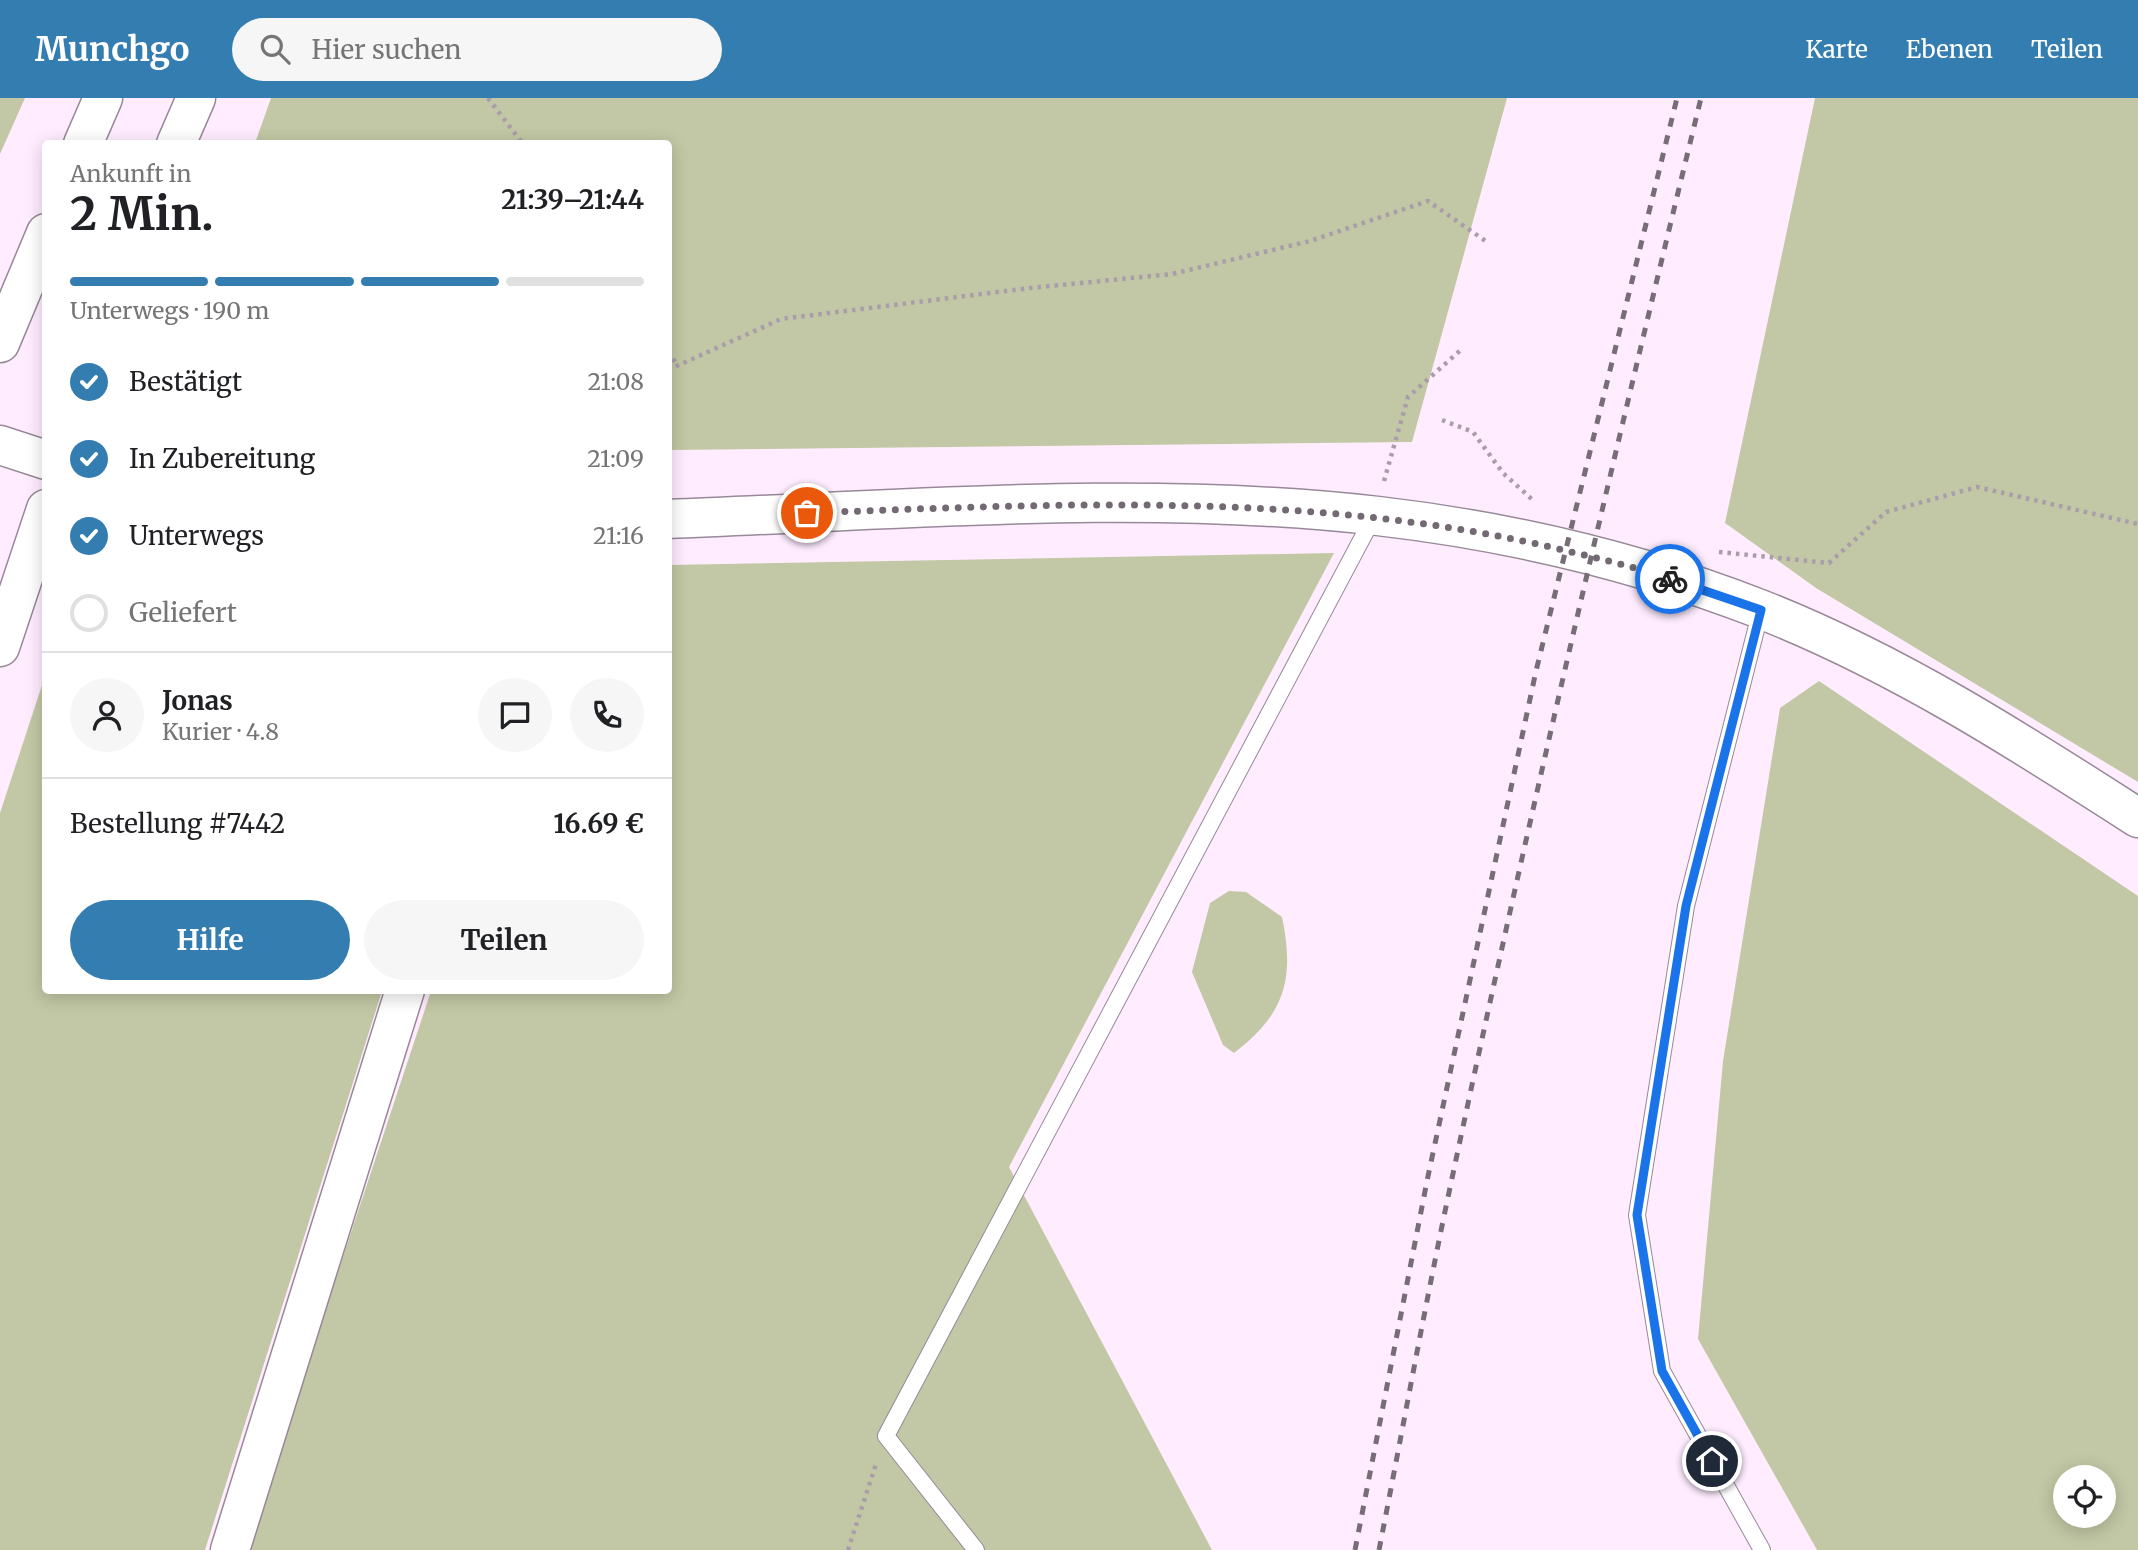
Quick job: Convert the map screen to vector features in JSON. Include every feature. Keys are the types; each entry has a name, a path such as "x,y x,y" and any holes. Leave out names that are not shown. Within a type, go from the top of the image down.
{"main road":[{"path":"85,140 103,98"},
{"path":"178,140 195,98"},
{"path":"4,333 42,243"},
{"path":"0,445 42,459"},
{"path":"672,519 1083,503 1234,505 1374,516 1494,534 1629,565 1761,610 1899,673 2018,740 2138,818"},
{"path":"0,647 42,521"},
{"path":"230,1550 404,994"}],"lane":[{"path":"976,1550 886,1436 1374,516"},
{"path":"1761,610 1686,906 1637,1215 1662,1371 1762,1550"}],"path":[{"path":"488,98 520,140"},
{"path":"672,368 781,319 1030,288 1172,274 1310,241 1428,201 1487,242"},
{"path":"1374,516 1408,397 1463,348"},
{"path":"672,358 678,366"},
{"path":"1442,420 1473,432 1503,473 1532,501 1544,505"},
{"path":"1711,551 1829,563 1886,512 1977,486 2138,524"},
{"path":"848,1550 886,1436"}],"green space":[{"path":"0,98 25,98 0,154"},
{"path":"271,98 1507,98 1412,442 672,450 672,140 256,140"},
{"path":"1815,98 2138,98 2138,782 1816,588 1725,523"},
{"path":"1334,553 1009,1167 1212,1550 246,1550 430,994 672,994 672,565"},
{"path":"1819,681 2138,896 2138,1550 1817,1550 1698,1339 1723,1061 1780,708"},
{"path":"42,685 42,994 381,994 205,1550 0,1550 0,813"},
{"path":"1229,891 1246,892 1282,917 1287,959 1282,994 1275,1009 1265,1024 1234,1053 1223,1045 1192,972 1210,903"}],"railway":[{"path":"1355,1550 1427,1181 1536,671 1677,98"},
{"path":"1379,1550 1441,1229 1510,911 1701,98"}],"way so far":[{"path":"807,513 1083,503 1234,505 1374,516 1494,534 1629,565 1670,579"}],"route":[{"path":"1670,579 1761,610 1686,906 1637,1215 1662,1371 1712,1461"}]}
